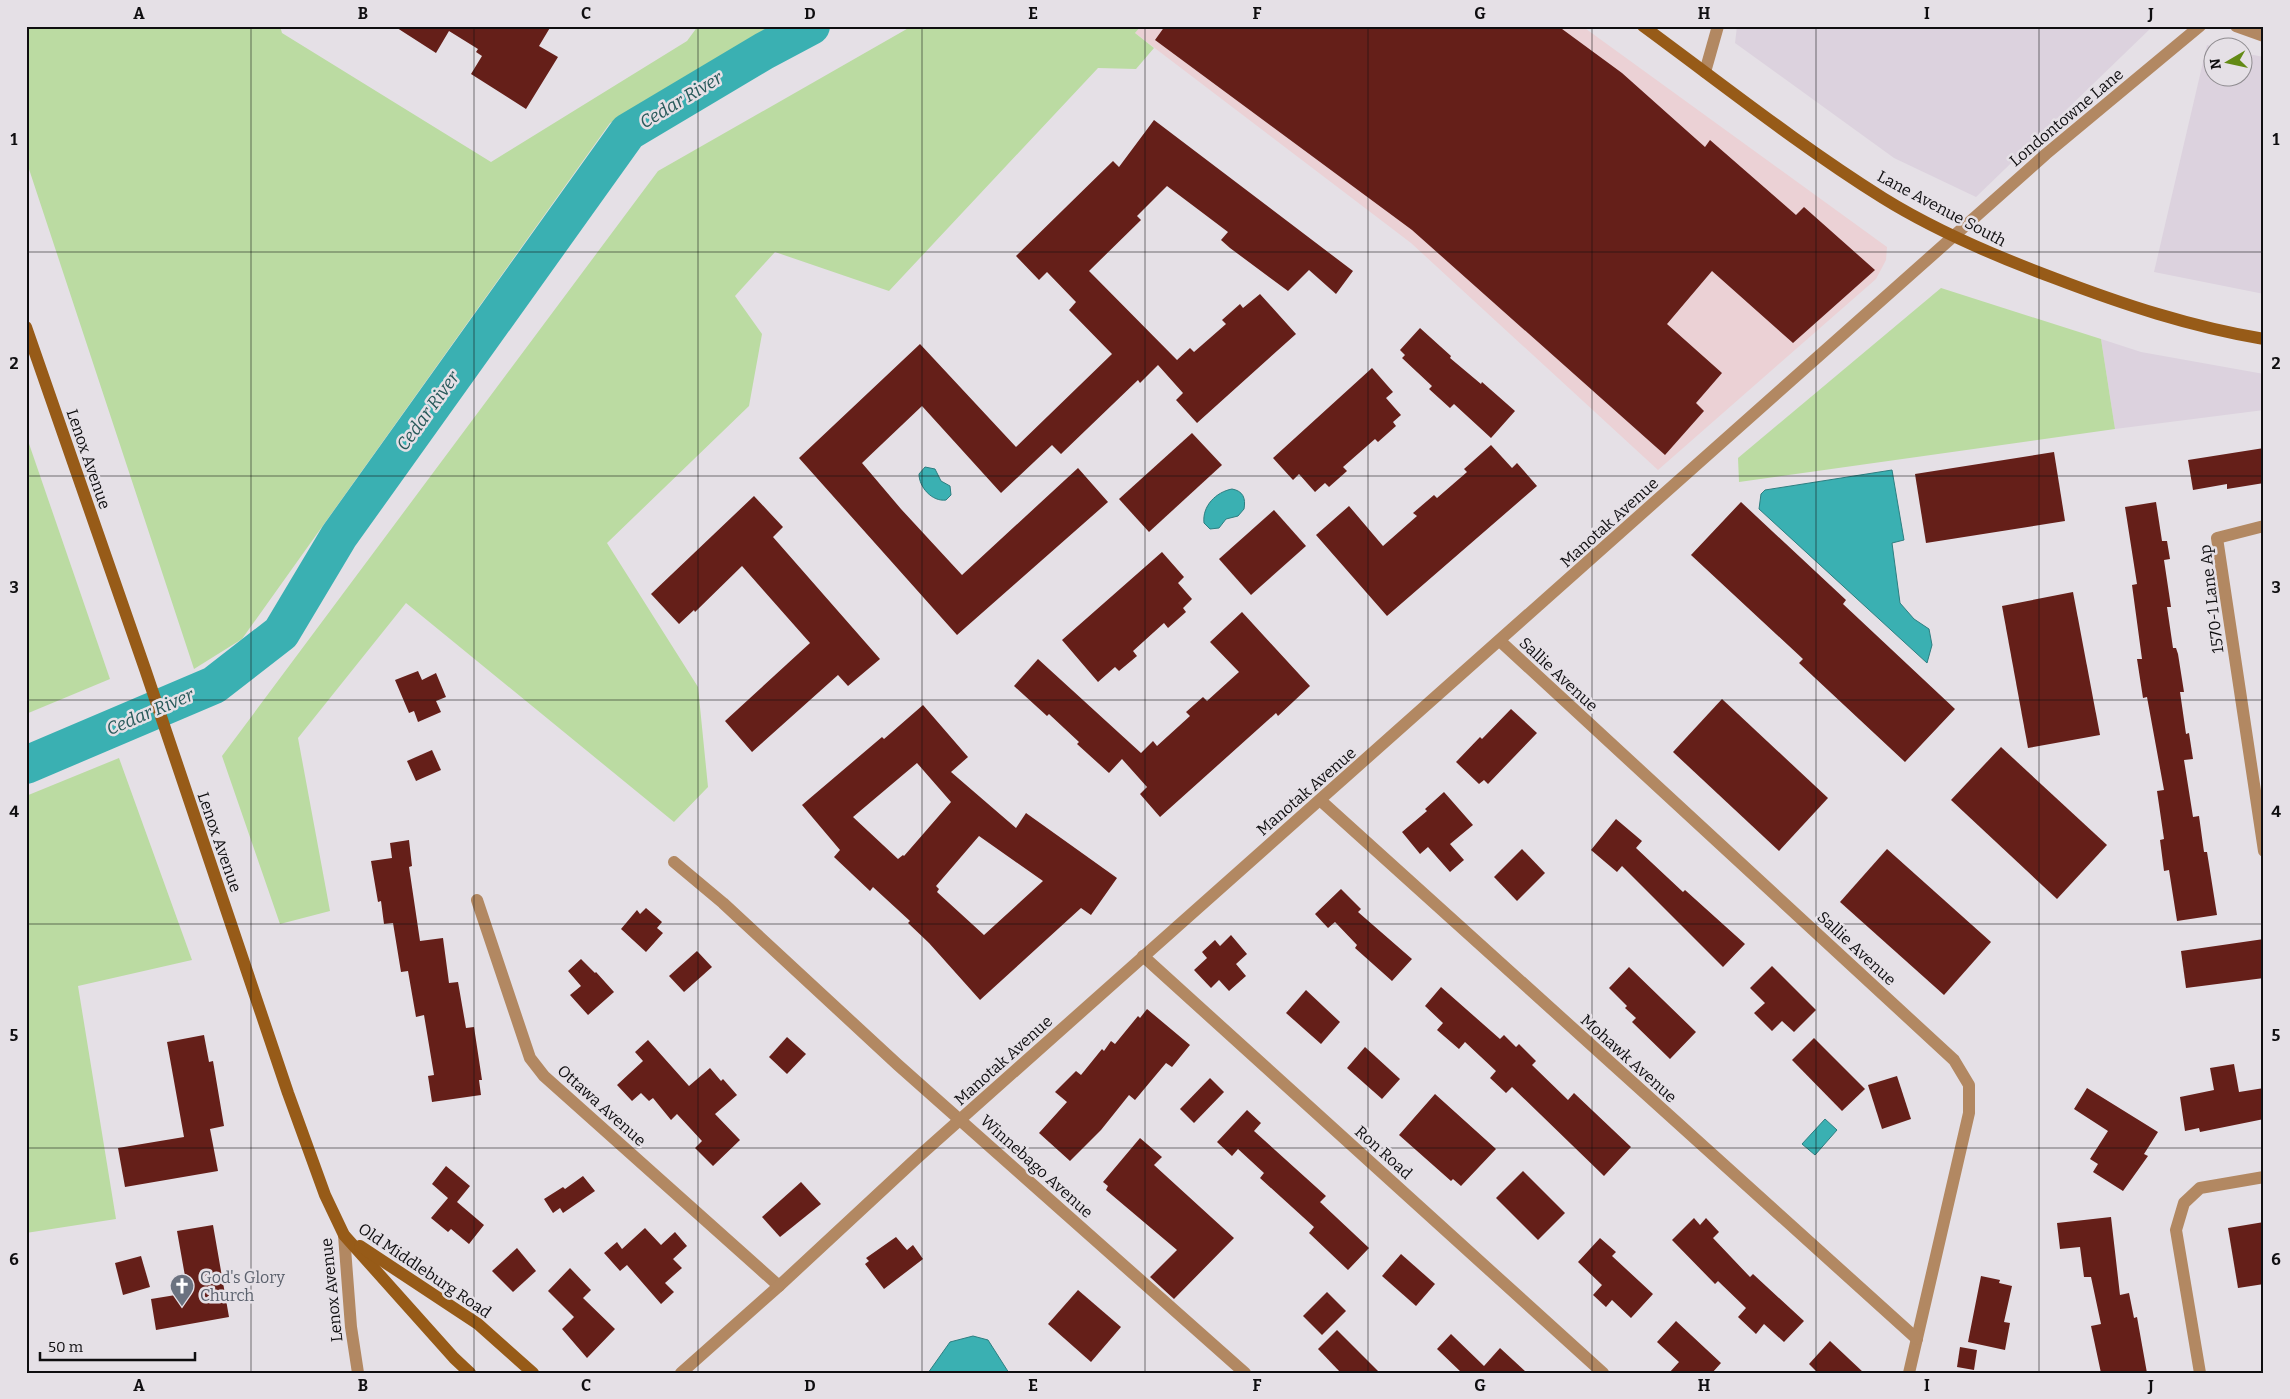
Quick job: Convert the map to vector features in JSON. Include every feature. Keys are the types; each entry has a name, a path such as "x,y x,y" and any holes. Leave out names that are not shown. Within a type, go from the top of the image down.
{"main road":[{"name":"Lane Avenue South","path":"1643,26 1820,156 1884,198 1955,236 2007,260 2111,300 2174,320 2264,339"},
{"name":"Lenox Avenue","path":"26,326 145,669 180,778 288,1093 325,1195 344,1235"},
{"name":"Old Middleburg Road","path":"344,1235 454,1358 470,1373"},
{"name":"Old Middleburg Road","path":"344,1235 478,1324 533,1373"}],"street":[{"path":"1705,72 1718,26"},
{"name":"Londontowne Lane","path":"1955,236 2046,154 2200,26"},
{"path":"2236,26 2264,36"},
{"name":"Manotak Avenue","path":"681,1373 960,1119 1955,236"},
{"name":"1570-1 Lane Ap","path":"2264,526 2217,538 2264,851"},
{"name":"Sallie Avenue","path":"1500,641 1954,1060 1969,1085 1968,1113 1909,1373"},
{"name":"Mohawk Avenue","path":"1320,800 1917,1339"},
{"name":"Winnebago Avenue","path":"674,862 723,903 960,1119 1245,1373"},
{"name":"Ottawa Avenue","path":"477,900 530,1058 544,1076 778,1286"},
{"name":"Ron Road","path":"1143,956 1603,1373"},
{"path":"2200,1373 2176,1230 2184,1203 2200,1188 2264,1177"},
{"name":"Lenox Avenue","path":"344,1235 351,1327 358,1373"}],"shaded area":[{"path":"1141,26 1582,26 1887,247 1886,260 1876,279 1658,470 1411,243 1135,33"},
{"path":"1737,26 2153,26 1976,197 1894,158 1735,43"},
{"path":"2252,55 2264,57 2264,294 2154,272 2202,66 2202,88 2252,88"},
{"path":"2101,339 2141,352 2264,374 2264,410 2115,429"}],"green space":[{"path":"26,26 280,26 282,33 491,162 687,41 698,26 783,26 610,123 242,639 194,669 26,160"},
{"path":"912,26 1141,26 1135,33 1154,48 1136,69 1098,68 889,291 775,252 735,296 762,334 749,406 607,543 698,687 708,787 674,822 406,603 298,738 330,911 280,924 222,756 658,171"},
{"path":"1941,288 2101,339 2115,429 1739,482 1738,458"},
{"path":"26,435 110,679 26,714"},
{"path":"119,758 192,960 78,986 116,1219 26,1233 26,796"}],"water":[{"path":"925,467 935,469 941,481 950,486 951,495 946,500 936,499 931,496 921,484 919,474"},
{"path":"1892,470 1904,540 1892,543 1900,603 1914,619 1929,629 1932,645 1927,663 1759,509 1761,494 1765,490"},
{"path":"1232,489 1239,491 1243,496 1245,502 1244,509 1238,516 1226,519 1219,528 1210,529 1204,523 1205,511 1211,501 1221,493"},
{"path":"1825,1119 1837,1130 1815,1155 1802,1144"},
{"path":"973,1336 988,1340 1009,1373 928,1373 950,1342"}],"building":[{"path":"394,26 551,26 539,46 558,57 526,109 471,74 482,56 476,52 478,49 449,31 436,53"},
{"path":"1165,26 1558,26 1622,73 1705,147 1710,140 1796,215 1804,207 1875,270 1793,343 1712,271 1667,324 1722,373 1696,403 1704,411 1665,455 1412,230 1155,40"},
{"path":"1154,120 1353,271 1336,294 1309,270 1288,291 1230,248 1221,240 1228,232 1167,186 1137,216 1141,220 1089,271 1177,360 1190,348 1194,352 1226,324 1222,320 1240,304 1243,308 1260,294 1296,334 1197,423 1176,400 1183,393 1158,365 1140,383 1138,380 1061,454 1052,445 1001,493 922,406 862,463 901,509 962,575 1078,468 1108,502 957,635 799,458 920,344 1016,447 1112,354 1069,310 1076,302 1047,272 1039,280 1016,256 1113,161 1119,167"},
{"path":"1420,328 1451,356 1450,358 1481,384 1482,382 1515,411 1491,438 1454,404 1450,408 1429,389 1432,386 1402,358 1405,355 1400,350"},
{"path":"1372,368 1393,392 1386,398 1401,415 1393,422 1396,426 1378,442 1375,439 1343,467 1347,471 1329,487 1325,483 1315,492 1299,474 1293,480 1273,458"},
{"path":"1192,433 1222,465 1149,532 1119,499"},
{"path":"1491,445 1512,468 1517,463 1537,486 1387,616 1316,535 1349,506 1383,546 1417,516 1413,513 1434,495 1437,498 1467,472 1464,469"},
{"path":"2264,448 2264,483 2227,489 2227,484 2193,490 2188,460"},
{"path":"2054,452 2065,521 1926,543 1915,474"},
{"path":"754,496 783,527 773,537 880,659 848,686 838,675 752,752 725,721 810,643 742,566 695,612 694,610 679,624 651,594"},
{"path":"1741,502 1846,600 1843,604 1955,709 1905,762 1799,663 1803,659 1691,555"},
{"path":"2156,502 2162,541 2167,541 2170,559 2164,560 2171,607 2167,607 2173,648 2176,648 2178,654 2184,692 2180,692 2186,734 2189,733 2193,759 2184,760 2193,817 2199,816 2204,852 2207,852 2217,915 2177,921 2169,870 2164,871 2160,840 2164,839 2157,791 2164,790 2147,697 2143,698 2137,659 2142,659 2132,585 2137,584 2125,507"},
{"path":"1274,510 1306,546 1251,595 1219,559"},
{"path":"1162,552 1184,577 1178,583 1192,599 1183,608 1186,612 1168,628 1164,623 1133,651 1137,656 1119,671 1115,667 1098,682 1062,640"},
{"path":"2073,592 2100,735 2028,748 2002,606"},
{"path":"1242,612 1310,686 1278,716 1276,713 1160,817 1140,794 1147,787 1122,759 1109,773 1077,744 1079,742 1049,714 1047,716 1014,686 1038,659 1141,753 1153,741 1157,746 1190,716 1186,712 1203,697 1207,701 1239,672 1210,642"},
{"path":"418,671 422,680 436,673 446,697 436,701 441,712 418,722 414,711 409,713 395,680"},
{"path":"1722,699 1828,798 1779,851 1673,752"},
{"path":"923,705 968,757 951,772 1016,828 1026,813 1117,878 1091,915 1081,908 980,1000 929,943 908,923 910,921 873,887 870,891 834,857 840,850 802,805 882,737 884,739","holes":["917,763 951,802 904,856 898,859 853,817","979,836 1043,881 984,935 937,892 939,889 936,886"]},
{"path":"1511,709 1537,733 1488,784 1484,780 1479,784 1456,762"},
{"path":"2001,747 2107,845 2057,899 1951,800"},
{"path":"432,750 441,770 416,781 407,761"},
{"path":"1444,792 1473,825 1450,844 1464,860 1450,872 1428,847 1420,854 1402,832 1427,811 1425,809"},
{"path":"1616,819 1642,841 1636,848 1683,892 1685,890 1745,944 1723,967 1622,866 1617,872 1591,850"},
{"path":"409,840 412,866 409,867 420,941 443,938 449,983 458,982 466,1028 474,1027 482,1080 479,1080 481,1095 432,1102 428,1076 434,1075 424,1015 416,1017 408,971 401,972 393,923 384,924 381,901 378,902 371,861 392,858 390,843"},
{"path":"1522,849 1545,873 1517,901 1494,877"},
{"path":"1887,849 1991,942 1944,995 1840,902"},
{"path":"1341,889 1361,909 1358,912 1412,959 1392,981 1355,948 1357,945 1335,922 1328,928 1315,914"},
{"path":"646,908 662,922 657,928 663,933 646,952 621,929 637,910 640,914"},
{"path":"1231,935 1247,954 1236,964 1246,976 1229,991 1219,980 1211,988 1194,970 1207,958 1202,952 1215,940 1220,946"},
{"path":"2264,939 2264,978 2186,988 2181,951"},
{"path":"697,951 712,967 684,992 669,976"},
{"path":"581,959 614,992 588,1015 570,995 581,986 568,971"},
{"path":"1772,966 1816,1010 1794,1032 1782,1021 1772,1031 1754,1013 1765,1003 1750,988"},
{"path":"1629,967 1696,1032 1670,1059 1632,1022 1636,1018 1609,988"},
{"path":"1441,987 1500,1039 1504,1035 1516,1047 1519,1044 1536,1061 1532,1065 1568,1100 1574,1093 1631,1147 1604,1176 1512,1087 1506,1093 1490,1078 1496,1071 1465,1042 1459,1049 1437,1030 1443,1023 1425,1006"},
{"path":"1306,990 1340,1022 1321,1044 1286,1013"},
{"path":"1147,1009 1190,1045 1172,1067 1166,1063 1135,1100 1129,1095 1101,1130 1070,1161 1039,1133 1067,1102 1055,1092 1076,1071 1081,1075 1102,1049 1104,1051 1111,1041 1115,1044 1138,1016 1140,1018"},
{"path":"204,1035 209,1062 213,1061 224,1126 210,1129 218,1171 125,1187 118,1148 184,1137 167,1042"},
{"path":"787,1037 806,1054 787,1074 769,1057"},
{"path":"1814,1038 1865,1089 1842,1111 1792,1060"},
{"path":"648,1040 689,1086 710,1068 737,1095 715,1114 740,1140 713,1166 695,1148 702,1141 677,1114 671,1120 653,1098 649,1101 641,1093 632,1101 617,1085 643,1061 635,1052"},
{"path":"1365,1047 1400,1079 1382,1099 1347,1068"},
{"path":"2234,1064 2239,1092 2264,1088 2264,1119 2200,1132 2199,1128 2185,1131 2180,1097 2214,1090 2210,1068"},
{"path":"1897,1076 1911,1119 1882,1129 1868,1085"},
{"path":"1210,1078 1224,1092 1194,1123 1180,1109"},
{"path":"2087,1088 2158,1132 2144,1154 2148,1156 2123,1191 2093,1172 2098,1164 2090,1159 2108,1131 2074,1109"},
{"path":"1435,1094 1496,1149 1461,1186 1453,1179 1451,1181 1399,1135"},
{"path":"1247,1110 1261,1123 1254,1131 1326,1196 1320,1202 1369,1248 1348,1270 1309,1233 1314,1227 1260,1178 1264,1173 1238,1149 1232,1156 1217,1142"},
{"path":"1140,1138 1162,1157 1154,1165 1234,1238 1174,1299 1150,1277 1177,1250 1106,1190 1108,1186 1103,1182"},
{"path":"446,1166 470,1186 457,1202 484,1225 469,1244 451,1229 448,1232 431,1218 448,1198 432,1184"},
{"path":"1523,1171 1565,1213 1538,1240 1496,1198"},
{"path":"583,1176 595,1191 563,1213 560,1208 553,1213 544,1199 563,1187 565,1189"},
{"path":"801,1182 821,1204 780,1237 762,1217"},
{"path":"2111,1217 2120,1295 2129,1293 2134,1318 2137,1317 2147,1373 2101,1373 2091,1326 2101,1324 2091,1277 2084,1277 2080,1247 2060,1249 2057,1223"},
{"path":"1694,1218 1700,1225 1706,1218 1719,1232 1713,1238 1750,1277 1753,1274 1804,1321 1784,1342 1764,1324 1756,1334 1738,1317 1746,1308 1718,1281 1715,1284 1672,1240"},
{"path":"2264,1222 2264,1284 2238,1288 2228,1228"},
{"path":"213,1225 229,1317 156,1330 151,1299 188,1293 177,1231"},
{"path":"645,1228 661,1245 675,1232 687,1246 673,1259 682,1268 665,1283 674,1292 661,1304 627,1265 620,1271 604,1253 617,1242 622,1249"},
{"path":"896,1237 907,1250 913,1245 923,1259 884,1289 865,1264 869,1261 866,1258"},
{"path":"1600,1238 1616,1252 1612,1256 1653,1294 1631,1318 1612,1300 1606,1307 1593,1295 1602,1285 1578,1262"},
{"path":"517,1248 536,1271 513,1292 492,1271"},
{"path":"1401,1254 1435,1284 1416,1306 1382,1276"},
{"path":"141,1256 150,1287 123,1295 115,1263"},
{"path":"570,1268 591,1290 583,1298 615,1329 587,1358 562,1329 574,1317 548,1291"},
{"path":"1981,1276 2000,1280 1999,1283 2012,1286 2004,1322 2010,1323 2005,1350 1968,1342"},
{"path":"1078,1290 1121,1327 1091,1362 1048,1324"},
{"path":"1327,1292 1346,1311 1322,1335 1303,1316"},
{"path":"1676,1321 1721,1363 1712,1373 1669,1373 1679,1362 1657,1342"},
{"path":"1337,1330 1380,1373 1341,1373 1318,1349"},
{"path":"1451,1334 1484,1366 1500,1348 1527,1373 1462,1373 1437,1349"},
{"path":"1830,1341 1864,1373 1818,1373 1809,1364"},
{"path":"1960,1347 1977,1350 1974,1370 1957,1367"}],"waterway":[{"name":"Cedar River","path":"26,765 214,685 281,633 339,536 628,132 764,51 811,26"}],"place":[{"name":"God's Glory Church","path":"182,1307"}]}
